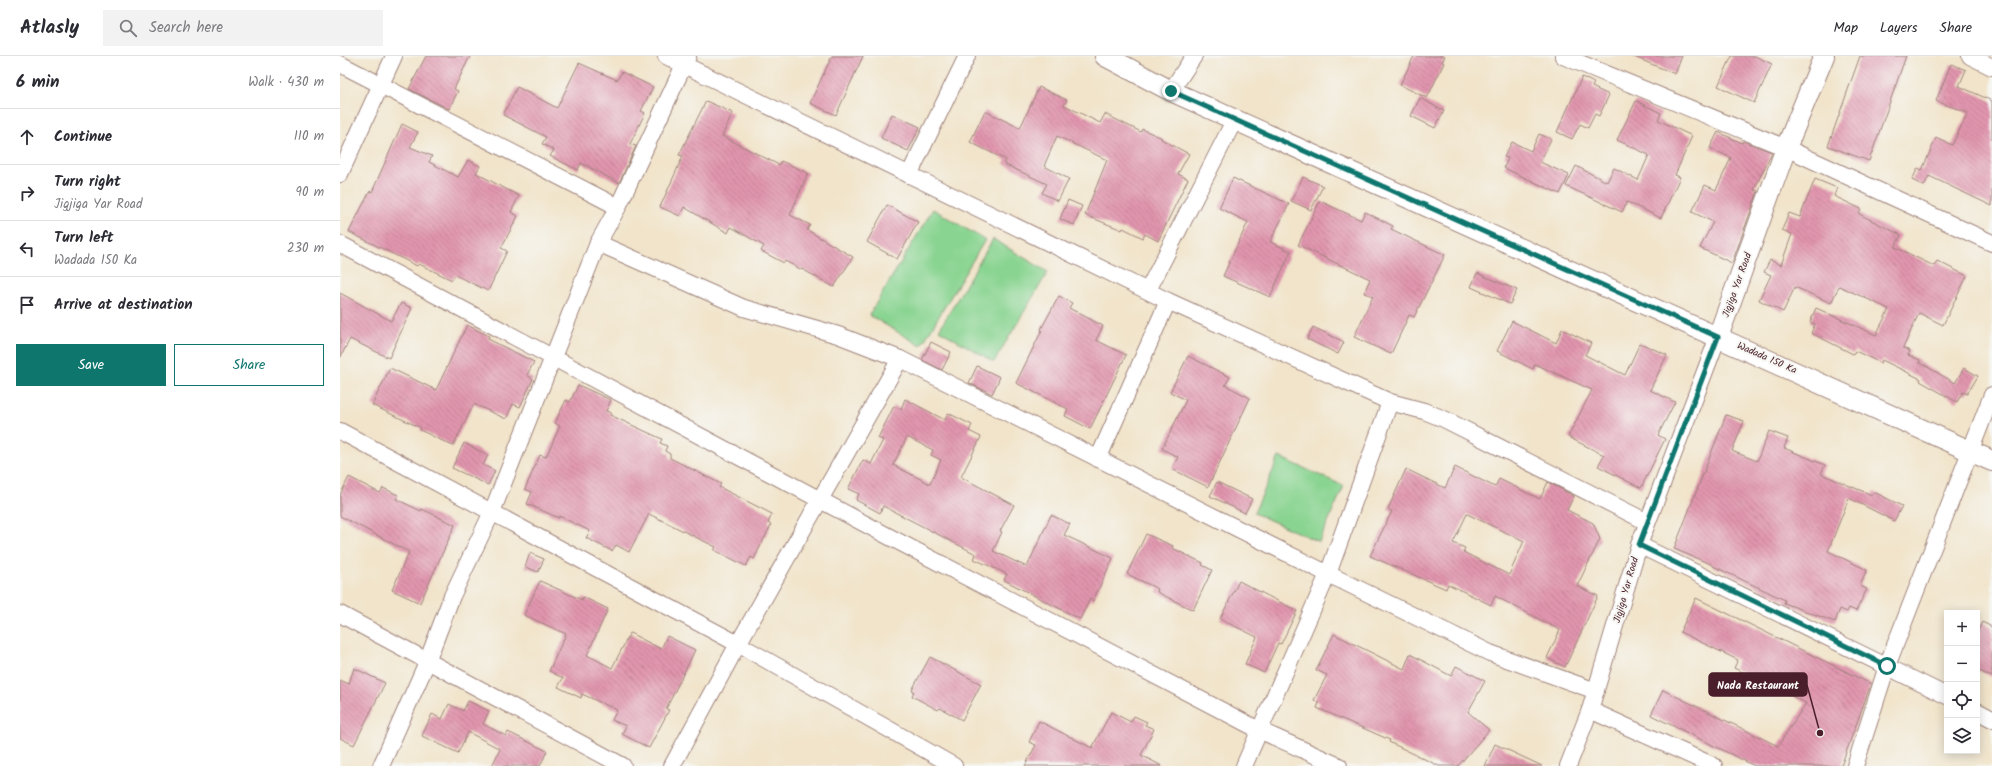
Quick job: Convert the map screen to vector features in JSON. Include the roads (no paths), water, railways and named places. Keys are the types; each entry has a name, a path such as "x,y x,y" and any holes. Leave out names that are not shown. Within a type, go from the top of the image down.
{"street":[{"path":"340,174 379,84 394,56"},
{"path":"666,56 686,61 910,175 1168,301 1390,402 1424,411 1444,419 1647,522"},
{"path":"910,175 967,56"},
{"name":"Wadada 150 Ka","path":"1105,56 1171,91 1992,461"},
{"path":"1171,91 1194,56"},
{"path":"1563,56 1786,148 1992,244"},
{"name":"Jigjiga Yar Road","path":"1568,766 1590,710 1647,522 1718,337 1786,148 1824,56"},
{"path":"1970,56 1992,68"},
{"path":"381,766 427,662 452,596 492,512 598,243 618,207 686,61"},
{"path":"340,64 618,207"},
{"path":"1148,290 1235,119"},
{"path":"598,243 744,308 838,335 900,358 1098,459 1490,653 1596,691"},
{"path":"340,244 820,499 1260,730 1340,766"},
{"path":"1098,459 1168,301"},
{"path":"672,766 738,644 900,358"},
{"path":"1855,766 1887,666 1992,395"},
{"path":"1244,766 1328,574 1390,402"},
{"path":"340,431 738,644 954,766"},
{"path":"1639,545 1944,694"},
{"path":"340,614 623,766"},
{"path":"1590,710 1714,766"},
{"path":"1980,713 1992,719"}],"place":[{"name":"Nada Restaurant","path":"1820,733"}]}
